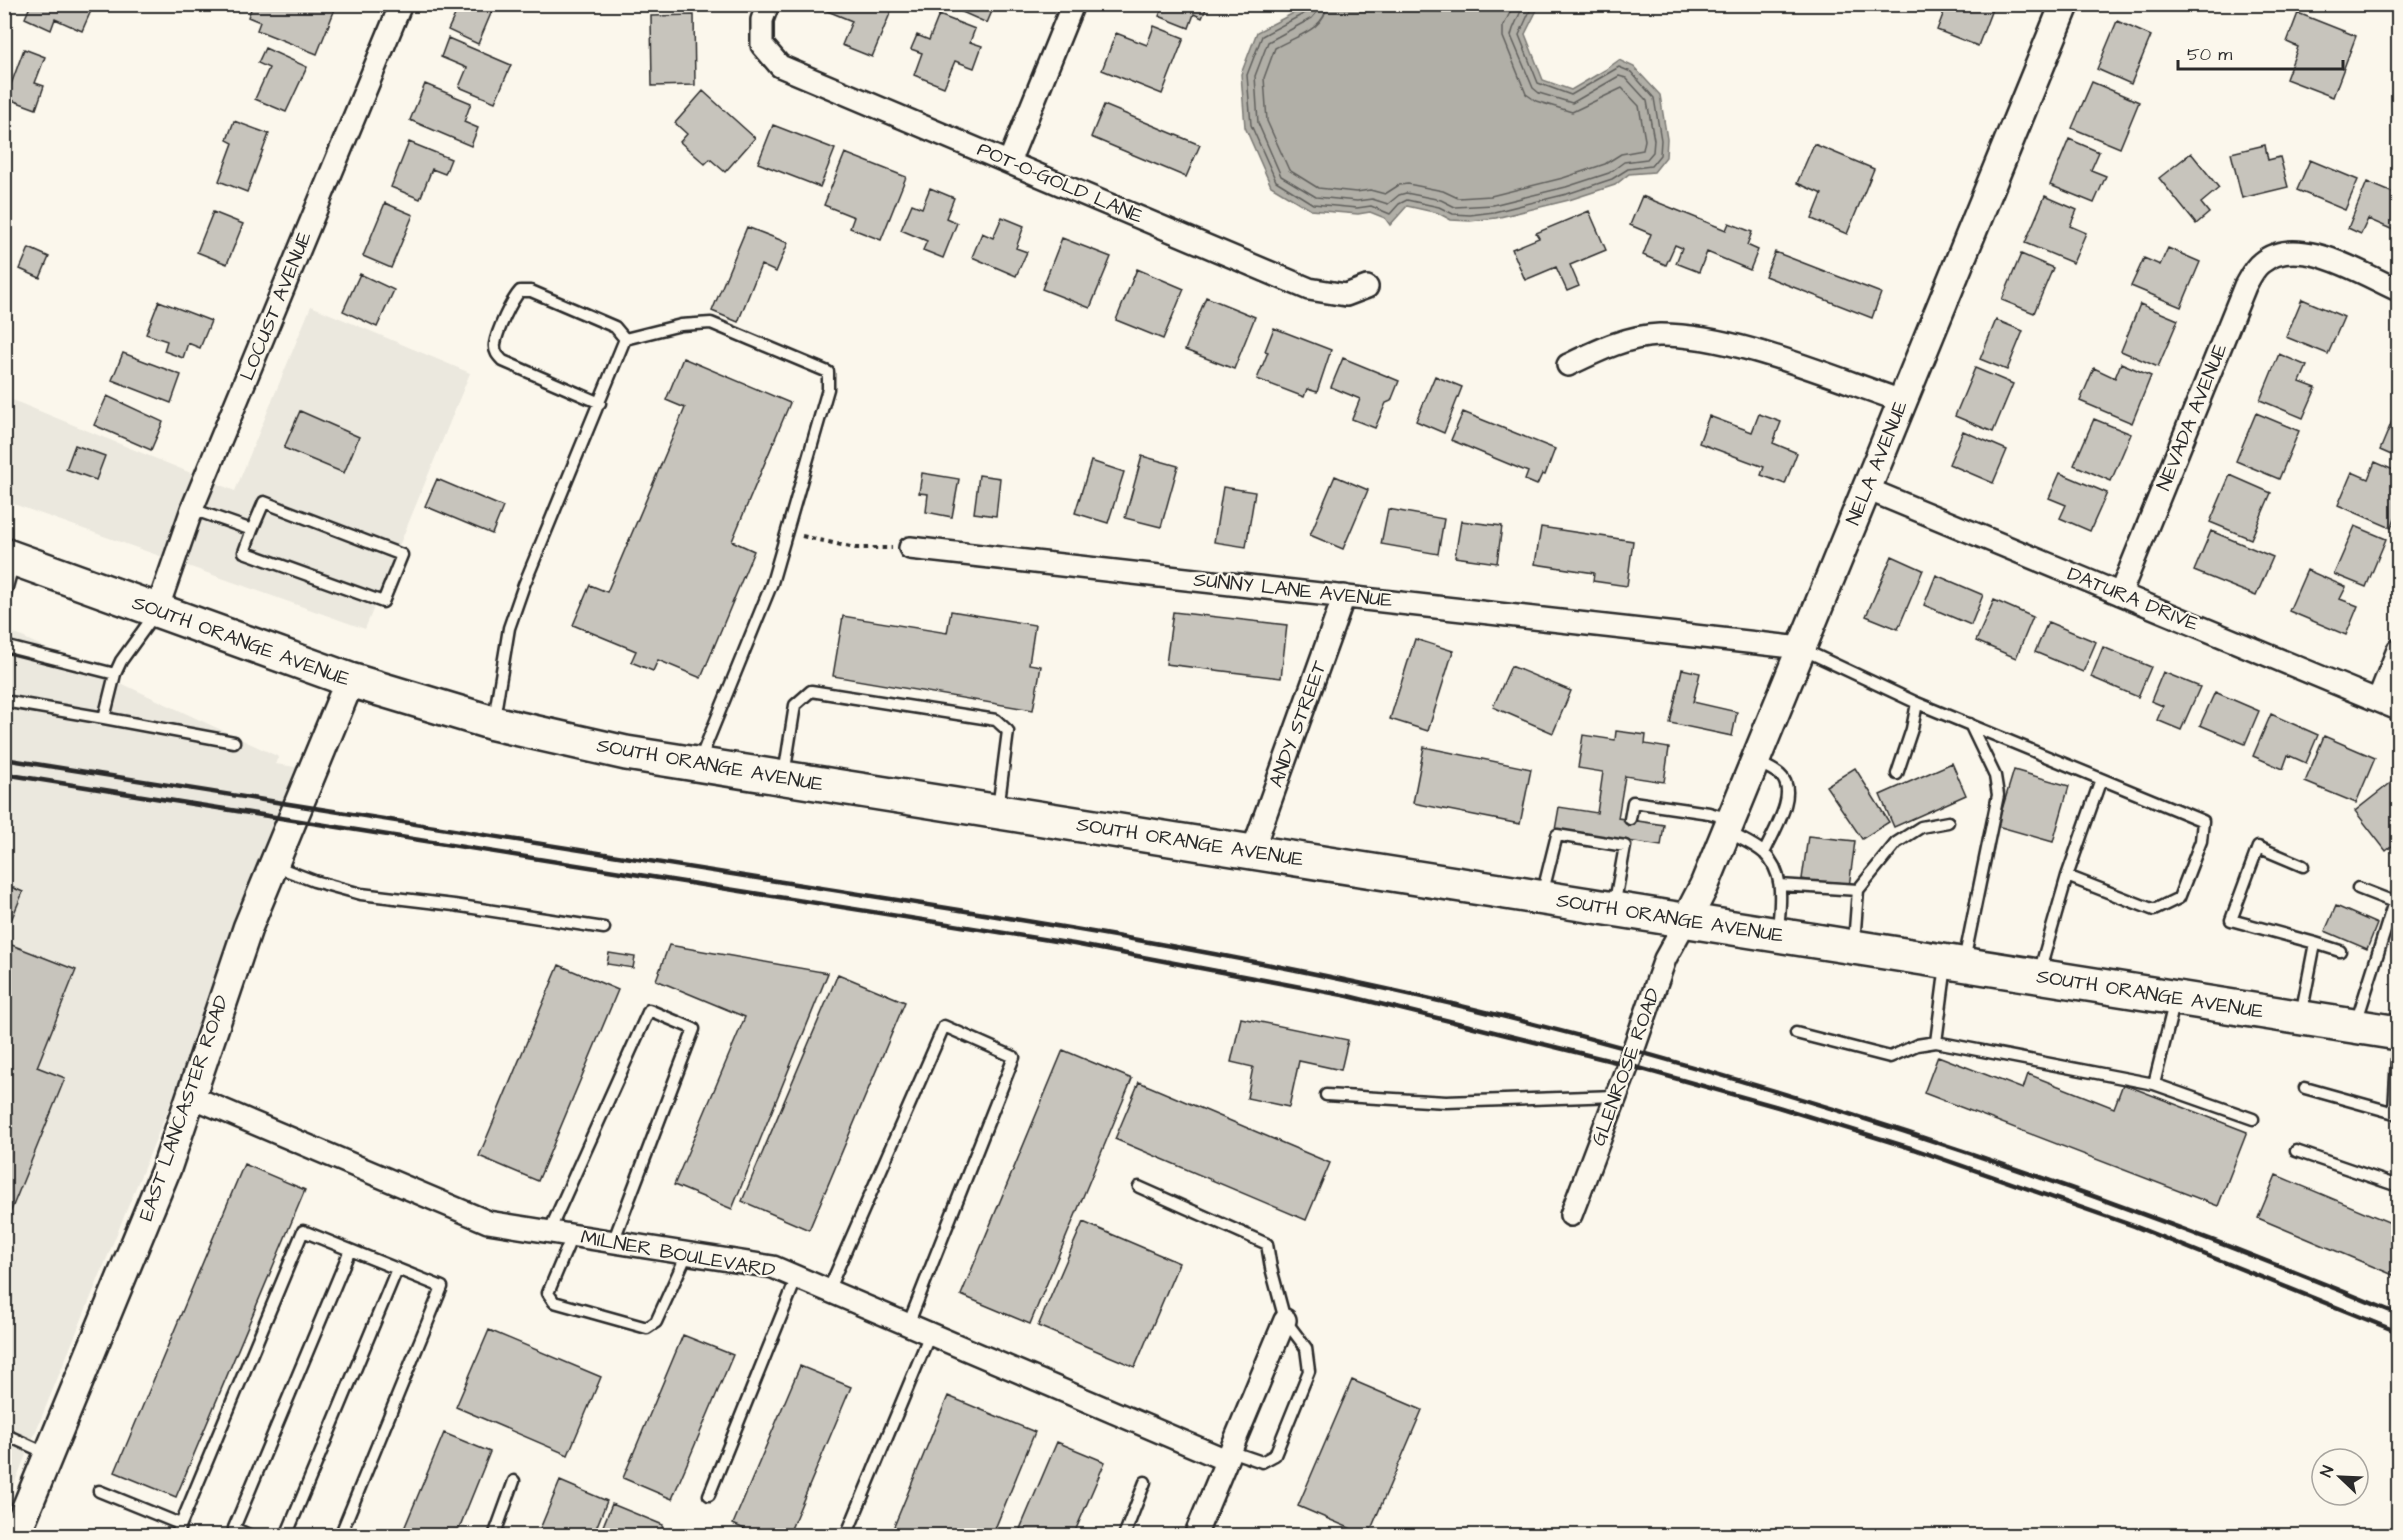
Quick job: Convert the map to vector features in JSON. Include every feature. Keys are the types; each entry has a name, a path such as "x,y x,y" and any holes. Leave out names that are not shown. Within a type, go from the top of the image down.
{"main road":[{"name":"SOUTH ORANGE AVENUE","path":"10,557 350,680 493,723 626,753 2398,1034"}],"street":[{"name":"LOCUST AVENUE","path":"158,610 192,509 400,4"},
{"name":"POT-O-GOLD LANE","path":"768,4 762,20 762,45 780,66 1309,289 1346,295 1367,287"},
{"path":"1009,162 1073,4"},
{"name":"NELA AVENUE","path":"1686,921 1704,886 2065,4"},
{"name":"NEVADA AVENUE","path":"2120,594 2245,286 2260,263 2280,253 2301,250 2322,256 2398,290"},
{"path":"1568,365 1610,345 1629,341 1658,335 1698,338 1764,354 1902,401"},
{"name":"DATURA DRIVE","path":"1867,489 2398,709"},
{"name":"SUNNY LANE AVENUE","path":"909,548 1801,648"},
{"name":"ANDY STREET","path":"1252,852 1344,596"},
{"path":"2378,700 2398,650"},
{"name":"EAST LANCASTER ROAD","path":"20,1534 48,1454 167,1167 248,927 350,680"},
{"name":"GLENROSE ROAD","path":"1571,1215 1665,959 1686,921"},
{"name":"MILNER BOULEVARD","path":"190,1096 488,1222 773,1267 1228,1456"},
{"path":"1196,1536 1285,1320"}],"lane":[{"path":"600,403 503,361 496,353 495,344 513,299 520,291 531,291 615,327 625,339"},
{"path":"625,339 681,326 711,323 828,372 828,389 772,583 698,764"},
{"path":"493,723 509,628 524,585 625,339"},
{"path":"264,502 402,555 382,602 244,552 252,530 264,502"},
{"path":"192,509 252,530"},
{"path":"4,598 10,557"},
{"path":"104,718 115,674 130,647 158,610"},
{"path":"4,646 115,674"},
{"path":"1801,648 1917,703 2203,821 2201,841 2179,898 2154,910 2067,876"},
{"path":"784,778 795,705 812,691 950,712 996,720 1008,731 997,812"},
{"path":"4,701 234,742"},
{"path":"1897,774 1917,703"},
{"path":"1936,1042 1955,963 1981,883 1998,795 1995,776 1970,724"},
{"path":"1755,761 1782,775 1787,790 1786,805 1764,853"},
{"path":"2038,976 2067,876 2101,779"},
{"path":"1630,819 1633,802 1709,813 1729,825 1764,853 1779,875 1778,935"},
{"path":"1853,947 1858,890 1896,843 1921,827 1948,822"},
{"path":"1541,898 1557,835 1625,844 1614,909"},
{"path":"2304,866 2258,847 2231,920 2340,951"},
{"path":"273,866 314,881 362,894 454,905 604,928"},
{"path":"1780,885 1858,890"},
{"path":"2355,1026 2394,902 2358,888"},
{"path":"2300,1018 2315,943"},
{"path":"2154,1084 2175,998"},
{"path":"549,1232 649,1010 694,1029 613,1242"},
{"path":"828,1291 944,1026 1014,1057 908,1325"},
{"path":"1797,1033 1890,1057 1917,1045 1936,1042 2154,1084 2253,1119"},
{"path":"2305,1088 2396,1113 2398,1039"},
{"path":"1326,1095 1446,1102 1616,1096"},
{"path":"2296,1151 2398,1186"},
{"path":"1138,1187 1267,1244 1285,1320 1306,1348 1309,1371 1275,1455 1262,1462 1228,1456"},
{"path":"176,1536 303,1231 442,1287 340,1536"},
{"path":"572,1236 548,1293 554,1302 647,1328 656,1322 687,1254"},
{"path":"251,1536 234,1528 350,1250"},
{"path":"286,1536 397,1269"},
{"path":"709,1495 797,1277"},
{"path":"846,1536 930,1334"},
{"path":"4,1434 48,1454"},
{"path":"494,1536 514,1481"},
{"path":"1124,1536 1145,1482"},
{"path":"99,1491 180,1524"}],"path":[{"path":"786,534 855,548 909,548"}],"shaded area":[{"path":"311,306 470,373 365,629 5,501 5,397 235,491"},
{"path":"5,629 279,757 276,764 308,769 5,1506"}],"water":[{"path":"1309,5 1545,5 1538,8 1525,34 1543,80 1571,90 1619,60 1634,67 1660,95 1667,139 1666,157 1654,172 1629,174 1615,185 1569,200 1496,218 1470,221 1451,220 1438,213 1407,206 1390,225 1385,218 1370,212 1358,214 1311,210 1271,186 1245,127 1241,74 1257,32"}],"building":[{"path":"31,4 94,4 82,31 55,19 51,30 25,18"},
{"path":"253,4 337,4 317,54 257,30 260,22 248,17"},
{"path":"460,4 495,4 478,44 448,30"},
{"path":"821,4 894,4 872,57 842,45 852,21 820,8"},
{"path":"944,4 995,4 987,23"},
{"path":"996,4 1016,4 1013,11"},
{"path":"1164,4 1208,4 1202,18 1194,14 1189,28 1159,16"},
{"path":"1947,4 1994,4 1978,46 1937,30"},
{"path":"2298,13 2356,36 2333,97 2286,79 2298,47 2287,42"},
{"path":"694,15 695,85 652,86 651,16"},
{"path":"939,15 975,29 970,42 982,46 974,68 955,61 944,87 914,75 922,53 911,49 917,35 929,40"},
{"path":"2117,21 2151,36 2131,84 2097,69"},
{"path":"1154,26 1184,38 1162,94 1102,70 1116,33 1147,45"},
{"path":"448,38 511,65 495,102 459,87 467,68 441,57"},
{"path":"265,48 307,67 286,112 255,99 269,68 258,63"},
{"path":"24,49 45,57 35,83 44,86 36,109 6,98"},
{"path":"2092,82 2139,102 2120,148 2072,128"},
{"path":"425,84 471,103 464,122 478,128 471,146 410,120"},
{"path":"703,91 755,138 725,172 710,159 705,164 680,142 687,134 675,123"},
{"path":"1104,105 1200,145 1186,177 1091,137"},
{"path":"234,121 269,134 247,192 219,181 233,143 227,140"},
{"path":"773,125 835,149 820,187 758,163"},
{"path":"2069,139 2099,152 2091,170 2106,176 2094,203 2050,185"},
{"path":"409,142 451,159 445,174 432,169 420,199 391,187"},
{"path":"1814,144 1874,169 1847,234 1812,219 1822,194 1797,183"},
{"path":"2265,145 2268,160 2280,157 2288,187 2242,198 2231,153"},
{"path":"845,153 906,177 881,240 850,228 854,217 824,205"},
{"path":"2191,153 2219,188 2201,203 2209,213 2196,224 2159,178"},
{"path":"2310,160 2358,180 2345,210 2297,190"},
{"path":"2367,182 2398,195 2398,232 2368,219 2361,234 2348,228"},
{"path":"930,188 954,198 946,218 957,223 943,258 923,250 927,241 901,230 912,204 922,208"},
{"path":"1642,196 1726,230 1729,223 1752,232 1747,245 1758,250 1750,270 1707,252 1699,272 1676,263 1682,248 1675,245 1666,265 1643,255 1651,234 1630,225"},
{"path":"2045,196 2077,210 2070,226 2086,233 2073,263 2025,243"},
{"path":"385,203 413,215 391,268 363,256"},
{"path":"1589,211 1606,250 1570,265 1579,286 1567,291 1556,267 1525,280 1512,249 1539,238 1536,233"},
{"path":"213,212 243,224 227,264 197,252"},
{"path":"1002,217 1024,226 1016,248 1027,252 1016,276 972,257 982,233 993,238"},
{"path":"747,227 788,243 776,272 761,265 738,322 712,311"},
{"path":"1062,238 1111,257 1090,308 1042,289"},
{"path":"29,248 49,257 40,278 20,269"},
{"path":"2168,248 2200,262 2181,307 2131,286 2144,258 2160,265"},
{"path":"1775,252 1881,293 1872,318 1765,276"},
{"path":"2021,254 2053,268 2034,313 2002,300"},
{"path":"1137,269 1184,289 1163,339 1116,320"},
{"path":"360,274 394,290 377,327 343,311"},
{"path":"1206,297 1255,317 1234,369 1185,350"},
{"path":"2302,299 2344,317 2328,354 2286,337"},
{"path":"159,301 211,321 200,348 188,343 183,358 164,351 167,341 146,334"},
{"path":"2140,304 2178,320 2158,367 2121,351"},
{"path":"1996,320 2023,331 2007,370 1980,359"},
{"path":"1274,328 1331,350 1317,392 1307,389 1304,397 1257,379 1268,352 1265,351"},
{"path":"123,353 181,375 171,403 112,380"},
{"path":"2279,354 2307,366 2300,382 2316,388 2303,418 2260,400"},
{"path":"683,358 790,403 732,541 754,551 701,678 658,660 653,671 631,662 636,651 573,625 590,585 607,592 685,408 666,400"},
{"path":"1343,358 1399,381 1391,401 1386,403 1375,428 1352,419 1360,399 1331,387"},
{"path":"2121,363 2151,376 2132,423 2080,401 2094,368 2115,378"},
{"path":"1975,368 2013,384 1993,432 1955,416"},
{"path":"1435,376 1462,387 1444,433 1416,421"},
{"path":"107,396 163,422 151,450 94,425"},
{"path":"2398,407 2398,458 2380,450"},
{"path":"300,411 359,437 344,473 284,448"},
{"path":"1463,412 1555,449 1545,475 1542,474 1537,485 1525,480 1528,472 1451,440"},
{"path":"2256,413 2299,431 2279,479 2236,461"},
{"path":"1759,414 1781,422 1773,443 1797,453 1785,484 1761,475 1764,467 1699,443 1709,416 1752,432"},
{"path":"2094,419 2131,434 2111,481 2074,465"},
{"path":"1963,431 2007,450 1993,483 1949,464"},
{"path":"75,445 105,456 96,480 66,469"},
{"path":"1142,456 1178,466 1161,527 1125,518"},
{"path":"1091,461 1124,472 1108,523 1075,513"},
{"path":"2375,462 2398,472 2398,511 2391,528 2338,505 2352,472 2368,479"},
{"path":"922,473 959,479 952,517 926,512 928,494 919,493"},
{"path":"2060,473 2107,493 2090,531 2060,518 2066,505 2049,498"},
{"path":"979,475 1000,478 996,516 974,513"},
{"path":"2230,475 2271,493 2251,539 2210,522"},
{"path":"1335,476 1368,490 1343,549 1310,535"},
{"path":"437,479 503,507 492,534 425,506"},
{"path":"1223,487 1255,492 1246,547 1214,542"},
{"path":"1388,509 1444,519 1438,554 1381,544"},
{"path":"1461,521 1502,526 1497,563 1455,557"},
{"path":"2355,526 2386,539 2366,587 2334,574"},
{"path":"1541,527 1633,541 1627,586 1593,581 1594,573 1535,564"},
{"path":"2211,531 2273,557 2256,596 2194,571"},
{"path":"1892,556 1923,570 1898,629 1866,616"},
{"path":"2307,570 2346,587 2340,599 2358,606 2346,635 2289,611"},
{"path":"1936,575 1983,595 1971,625 1924,605"},
{"path":"1994,600 2033,617 2016,658 1976,641"},
{"path":"951,611 1035,625 1029,664 1041,666 1033,710 833,676 843,616 947,633"},
{"path":"1173,612 1287,625 1281,678 1166,664"},
{"path":"2048,622 2096,642 2083,672 2035,652"},
{"path":"1415,639 1453,651 1428,731 1390,719"},
{"path":"2103,647 2151,667 2138,697 2091,677"},
{"path":"1511,666 1571,691 1553,733 1493,707"},
{"path":"1682,669 1700,673 1693,702 1737,712 1732,736 1670,723"},
{"path":"2163,672 2200,687 2181,730 2157,720 2163,706 2151,701"},
{"path":"2215,692 2259,711 2245,744 2200,725"},
{"path":"2271,714 2318,735 2306,763 2288,755 2283,769 2253,756"},
{"path":"1616,731 1646,735 1645,744 1669,748 1664,782 1625,776 1618,818 1664,825 1661,846 1555,830 1559,807 1597,813 1603,772 1578,768 1583,735 1615,740"},
{"path":"2324,736 2375,758 2356,803 2305,782"},
{"path":"1424,747 1531,769 1520,824 1413,803"},
{"path":"1952,763 1966,795 1894,827 1880,795"},
{"path":"1855,768 1889,822 1862,839 1826,786"},
{"path":"2014,770 2069,786 2053,842 1997,826"},
{"path":"2393,781 2398,789 2398,841 2386,851 2355,811"},
{"path":"1808,836 1855,841 1849,887 1802,879"},
{"path":"4,884 23,892 12,918 4,915"},
{"path":"2336,906 2377,924 2367,949 2325,931"},
{"path":"4,942 76,970 37,1067 65,1078 4,1228"},
{"path":"669,945 828,973 732,1209 674,1185 745,1017 656,980"},
{"path":"609,953 635,957 633,968 607,964"},
{"path":"559,965 618,990 538,1181 479,1156"},
{"path":"838,974 905,1002 809,1230 742,1201"},
{"path":"1241,1018 1348,1040 1341,1070 1299,1061 1289,1107 1247,1098 1253,1067 1231,1062"},
{"path":"1063,1050 1132,1079 1030,1324 961,1295"},
{"path":"1938,1056 2023,1089 2028,1074 2114,1108 2123,1084 2247,1132 2218,1206 1924,1093"},
{"path":"1139,1082 1330,1163 1306,1220 1115,1139"},
{"path":"244,1164 305,1190 176,1497 115,1472"},
{"path":"2276,1175 2398,1226 2398,1277 2258,1218"},
{"path":"1083,1222 1179,1263 1135,1367 1038,1326"},
{"path":"489,1330 601,1377 568,1455 456,1407"},
{"path":"683,1335 733,1355 672,1499 623,1478"},
{"path":"800,1366 851,1387 788,1536 760,1536 733,1524"},
{"path":"1352,1380 1422,1410 1368,1536 1298,1506"},
{"path":"948,1396 1035,1432 992,1536 890,1536"},
{"path":"444,1433 490,1452 456,1536 401,1536"},
{"path":"1057,1442 1105,1462 1073,1536 1017,1536"},
{"path":"560,1481 607,1501 593,1536 537,1536"},
{"path":"612,1504 663,1525 659,1536 599,1536"}],"railway":[{"path":"4,759 1051,925 1233,958 1415,995 1620,1047 1733,1079 1958,1149 2179,1228 2398,1314"},
{"path":"4,774 1074,944 1348,996 1628,1065 1778,1107 1914,1149 2134,1226 2398,1332"}]}
